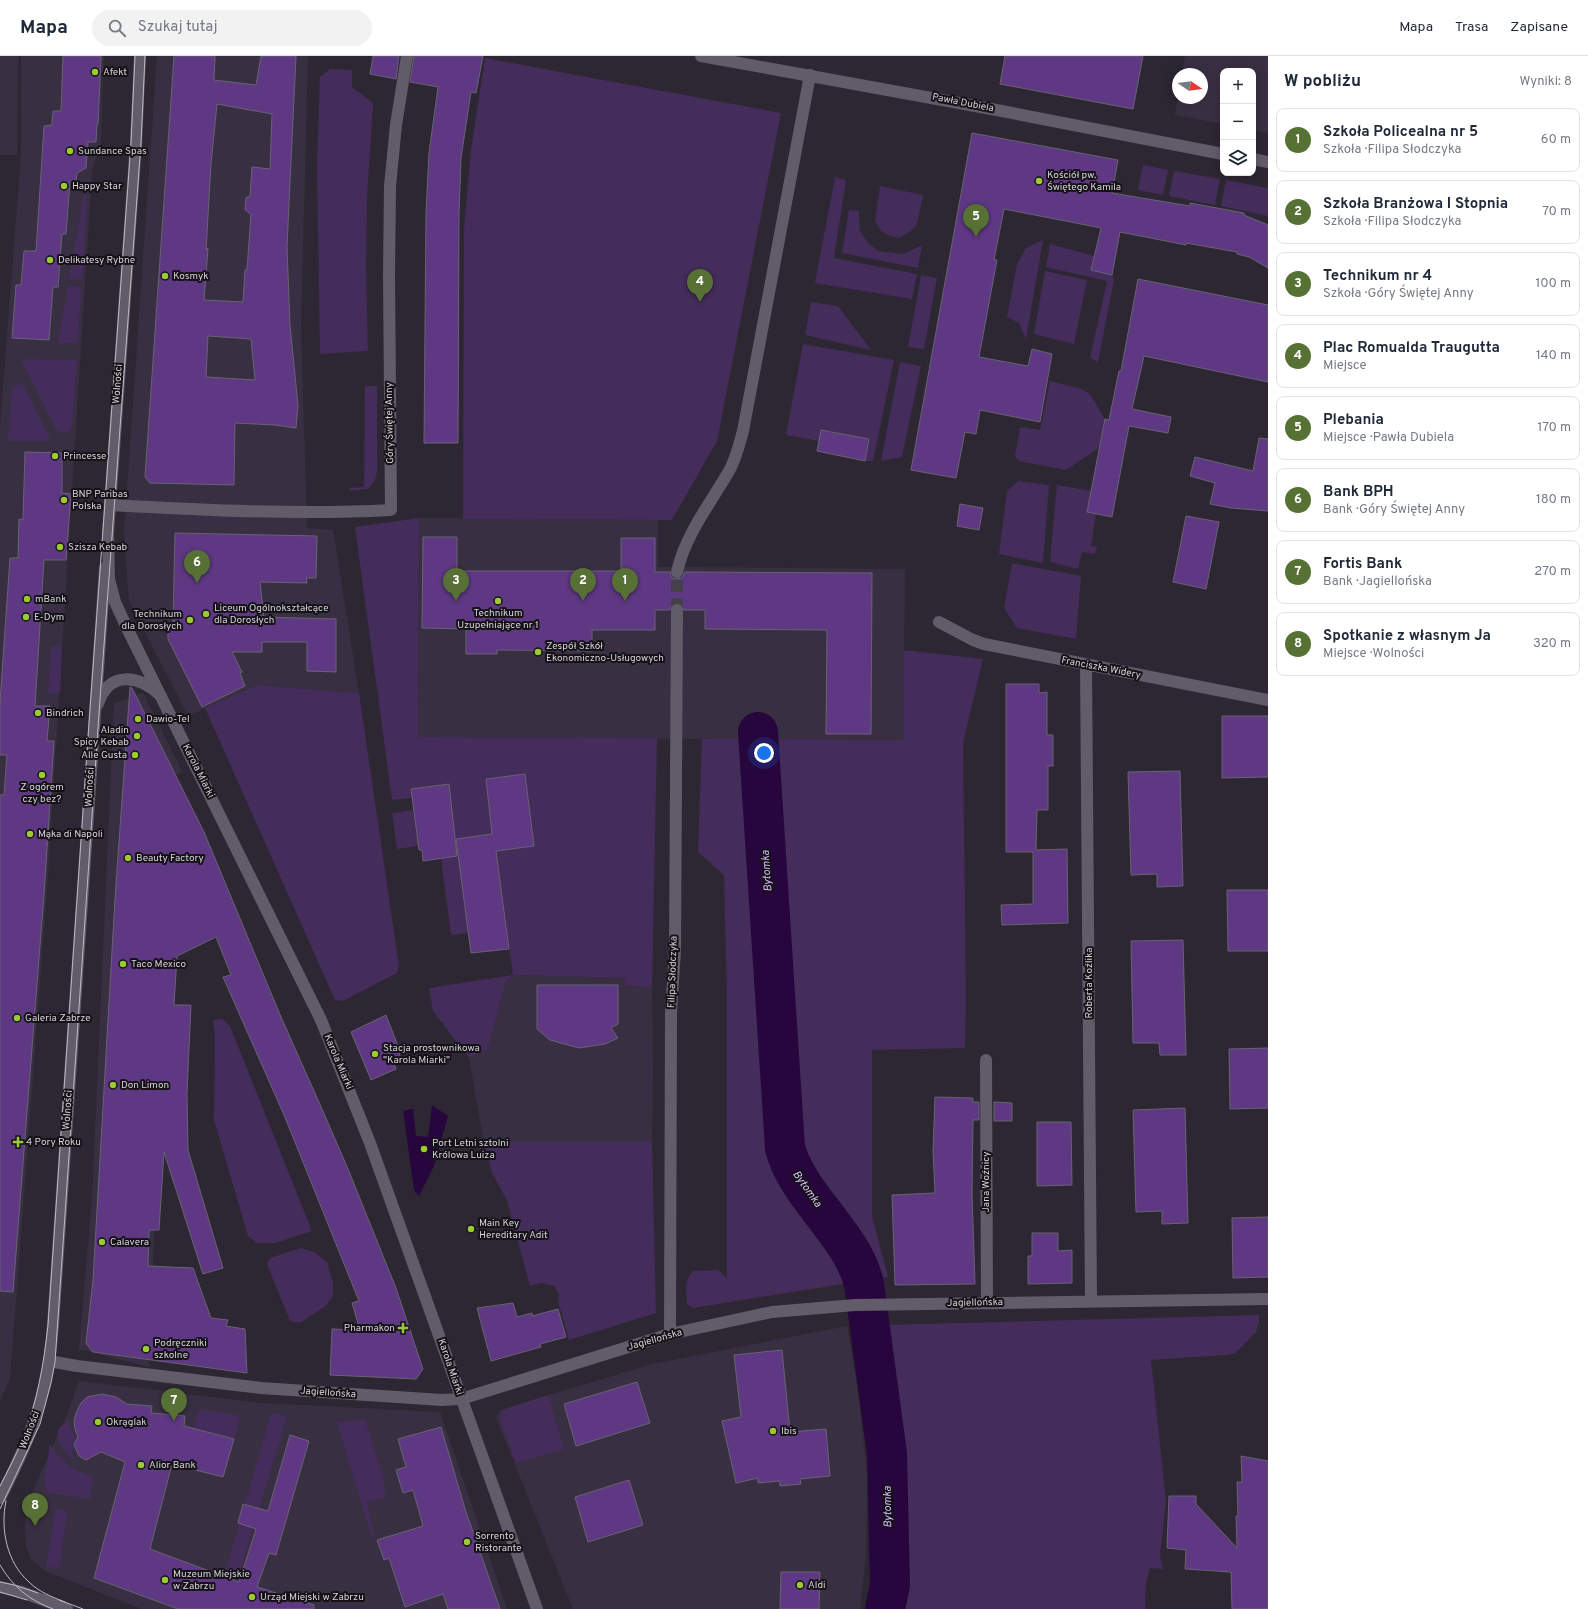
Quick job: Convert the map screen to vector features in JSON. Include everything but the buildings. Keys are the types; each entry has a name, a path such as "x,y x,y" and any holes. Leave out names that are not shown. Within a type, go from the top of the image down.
{"street":[{"name":"Wolności","path":"0,1498 27,1441 46,1382 55,1301 135,152 140,56"},
{"name":"Góry Świętej Anny","path":"110,505 216,510 332,512 391,510 389,275 390,186 407,56"},
{"name":"Pawła Dubiela","path":"702,56 986,108 1220,153"},
{"path":"678,572 680,559 687,542 730,470 743,431 810,76"},
{"path":"1256,160 1268,162"},
{"name":"Karola Miarki","path":"108,533 109,579 115,602 321,1020 373,1150 537,1609"},
{"name":"Filipa Słodczyka","path":"670,1334 671,1013 675,950 677,610"},
{"name":"Franciszka Widery","path":"938,622 984,644 1268,700"},
{"name":"Roberta Koźlika","path":"1086,664 1091,1301"},
{"name":"Wolności","path":"95,713 101,695 108,685 117,681 125,679 141,682 161,696"},
{"name":"Jana Woźnicy","path":"986,1060 987,1303"},
{"name":"Jagiellońska","path":"49,1361 77,1366 261,1388 442,1400 461,1399 670,1334 772,1312 848,1305 883,1304 1268,1299"},
{"path":"0,1587 22,1592 67,1609"}],"shaded area":[{"path":"0,56 18,56 17,155 0,155"},
{"path":"21,56 104,56 101,145 92,170 47,890 10,1379 0,1400 0,427 21,156"},
{"path":"157,56 308,56 301,325 307,528 333,530 359,693 257,685 188,716 129,601 124,533"},
{"path":"1185,56 1268,56 1268,133 1256,131 1256,68 1220,68 1220,123 1175,115 1177,104 1208,104 1208,68 1183,68"},
{"path":"485,58 781,113 717,441 672,520 463,519 464,229 471,150"},
{"path":"330,69 352,70 352,87 373,103 367,198 366,267 368,351 320,354 317,165 320,77"},
{"path":"1143,165 1168,170 1163,195 1138,190"},
{"path":"1174,171 1220,179 1215,205 1169,196"},
{"path":"835,177 846,180 834,258 917,274 912,299 815,283"},
{"path":"1226,180 1268,188 1268,216 1221,206"},
{"path":"880,186 923,195 917,224 911,231 899,238 890,236 881,231 875,221"},
{"path":"84,194 87,195 82,280 69,279"},
{"path":"849,210 859,211 860,231 868,243 878,251 904,254 922,245 918,268 842,253"},
{"path":"1043,240 1026,339 1019,323 1007,317 1017,264 1026,248"},
{"path":"1050,244 1094,256 1091,270 1112,275 1114,280 1098,362 1090,358 1107,281 1046,267"},
{"path":"1045,271 1087,280 1074,344 1034,334"},
{"path":"921,275 937,278 924,349 908,347"},
{"path":"68,286 81,287 78,343 58,343"},
{"path":"811,302 838,306 871,350 805,335"},
{"path":"803,344 894,360 873,461 865,461 869,439 822,430 819,441 786,435"},
{"path":"21,359 77,360 72,427 69,432 63,433 56,430"},
{"path":"900,362 921,366 902,457 881,461"},
{"path":"1050,381 1082,389 1090,394 1105,419 1099,448 1066,470 1019,461 1015,456 1020,427 1040,430"},
{"path":"22,383 49,436 49,441 8,441 12,388"},
{"path":"365,386 377,386 377,472 375,480 368,489 350,491 350,488 364,487"},
{"path":"1018,481 1049,485 1043,563 999,554 1007,491"},
{"path":"1057,485 1091,491 1087,512 1096,514 1091,546 1097,547 1095,554 1082,552 1078,569 1050,562"},
{"path":"419,518 658,520 658,567 905,569 903,740 418,737"},
{"path":"419,518 418,737 657,738 652,987 625,986 624,978 513,975 496,851 534,846 524,774 486,779 492,834 455,839 449,784 411,789 412,798 392,800 355,527"},
{"path":"1012,563 1081,576 1076,639 1017,628 1004,608"},
{"path":"51,646 62,647 60,693 48,693"},
{"path":"904,650 983,659 963,743 966,1001 965,1048 872,1050 872,1216 888,1277 876,1279 870,1262 835,1205 801,1158 796,1122 788,990 776,739 903,740"},
{"path":"257,685 359,693 399,966 397,973 343,1001 335,1000 205,708"},
{"path":"143,693 182,771 171,779 149,1367 79,1349 92,1200 114,703"},
{"path":"702,739 742,739 750,766 770,1133 793,1189 850,1277 849,1283 693,1308 687,1304 686,1291 688,1278 693,1271 718,1270 727,1278 727,998 724,875 698,852"},
{"path":"413,810 418,846 397,849 392,813"},
{"path":"459,855 469,933 451,935 441,858"},
{"path":"513,975 624,978 625,986 652,987 652,1142 484,1142 469,1058 488,1049 506,981"},
{"path":"513,975 506,981 488,1049 469,1058 433,1011 429,988"},
{"path":"222,1019 230,1026 312,1231 275,1243 257,1243 248,1236 214,1120 215,1036 213,1020"},
{"name":"Port Letni sztolni Królowa Luiza","path":"432,1105 448,1116 434,1166 419,1196 414,1190 403,1111 413,1109 416,1136 428,1137"},
{"path":"484,1142 652,1142 656,1313 569,1340 558,1301 559,1294 554,1286 541,1283 530,1286 507,1200 492,1173"},
{"path":"301,1248 314,1252 327,1262 333,1283 333,1296 326,1306 300,1323 290,1321 267,1264 270,1258"},
{"path":"1259,1315 1259,1322 1256,1332 1236,1353 1151,1360 1166,1501 1160,1556 1163,1569 1150,1568 1146,1582 1145,1609 892,1609 897,1580 895,1456 882,1325"},
{"path":"847,1326 858,1392 867,1475 866,1555 860,1609 573,1609 496,1417 500,1410 652,1364"},
{"path":"79,1381 263,1403 440,1412 507,1609 142,1609 45,1571 31,1559 26,1547 25,1524 31,1495 67,1414"},
{"path":"548,1395 564,1449 516,1463 500,1418 503,1410"},
{"path":"204,1409 240,1416 234,1439 194,1428 198,1411"},
{"path":"271,1413 287,1416 237,1581 224,1577"},
{"path":"365,1419 382,1474 386,1497 367,1502 374,1536 372,1538 337,1423"},
{"path":"69,1421 71,1429 77,1439 72,1450 76,1462 66,1453 59,1441 58,1430 62,1425"},
{"path":"50,1444 68,1465 79,1472 93,1476 90,1499 49,1493 44,1484"},
{"path":"55,1509 68,1511 59,1568 46,1567"}],"waterway":[{"name":"Bytomka","path":"758,732 785,1148 801,1183 849,1249 858,1266 864,1284 887,1454 890,1585 885,1609"}],"tunnel":[{"path":"677,572 677,610"}],"tram line":[{"path":"0,1486 12,1463 28,1425 42,1368 48,1325 89,723 131,143 135,56"},
{"path":"0,1509 40,1424 55,1362 99,713 141,143 145,56"},
{"path":"6,1501 4,1512 5,1534 10,1555 15,1565 21,1574 37,1589 65,1602"},
{"path":"0,1565 10,1580 22,1592 53,1609"},
{"path":"0,1582 38,1593"},
{"path":"0,1592 27,1600"},
{"path":"59,1600 83,1609"}],"place":[{"name":"Afekt","path":"95,72"},
{"name":"Sundance Spas","path":"70,151"},
{"name":"Kościół pw. Świętego Kamila","path":"1039,181"},
{"name":"Happy Star","path":"64,186"},
{"name":"Plebania","path":"976,237"},
{"name":"Delikatesy Rybne","path":"50,260"},
{"name":"Kosmyk","path":"165,276"},
{"name":"Plac Romualda Traugutta","path":"700,302"},
{"name":"Princesse","path":"55,456"},
{"name":"BNP Paribas Polska","path":"64,500"},
{"name":"Szisza Kebab","path":"60,547"},
{"name":"Bank BPH","path":"197,583"},
{"name":"mBank","path":"27,599"},
{"name":"Technikum nr 4","path":"456,601"},
{"name":"Technikum Uzupełniające nr 1","path":"498,601"},
{"name":"Szkoła Branżowa I Stopnia","path":"583,601"},
{"name":"Szkoła Policealna nr 5","path":"625,601"},
{"name":"Liceum Ogólnokształcące dla Dorosłych","path":"206,614"},
{"name":"E-Dym","path":"26,617"},
{"name":"Technikum dla Dorosłych","path":"190,620"},
{"name":"Zespół Szkół Ekonomiczno-Usługowych","path":"538,652"},
{"name":"Bindrich","path":"38,713"},
{"name":"Dawio-Tel","path":"138,719"},
{"name":"Aladin Spicy Kebab","path":"137,736"},
{"name":"Alle Gusta","path":"135,755"},
{"name":"Z ogórem czy bez?","path":"42,775"},
{"name":"Mąka di Napoli","path":"30,834"},
{"name":"Beauty Factory","path":"128,858"},
{"name":"Taco Mexico","path":"123,964"},
{"name":"Galeria Zabrze","path":"17,1018"},
{"name":"Stacja prostownikowa \"Karola Miarki\"","path":"375,1054"},
{"name":"Don Limon","path":"113,1085"},
{"name":"4 Pory Roku","path":"18,1142"},
{"name":"Port Letni sztolni Królowa Luiza","path":"424,1149"},
{"name":"Main Key Hereditary Adit","path":"471,1229"},
{"name":"Calavera","path":"102,1242"},
{"name":"Pharmakon","path":"403,1328"},
{"name":"Podręczniki szkolne","path":"146,1349"},
{"name":"Fortis Bank","path":"174,1421"},
{"name":"Okrąglak","path":"98,1422"},
{"name":"Ibis","path":"773,1431"},
{"name":"Alior Bank","path":"141,1465"},
{"name":"Spotkanie z własnym Ja","path":"35,1526"},
{"name":"Sorrento Ristorante","path":"467,1542"},
{"name":"Muzeum Miejskie w Zabrzu","path":"165,1580"},
{"name":"Aldi","path":"800,1585"},
{"name":"Urząd Miejski w Zabrzu","path":"252,1597"}]}
